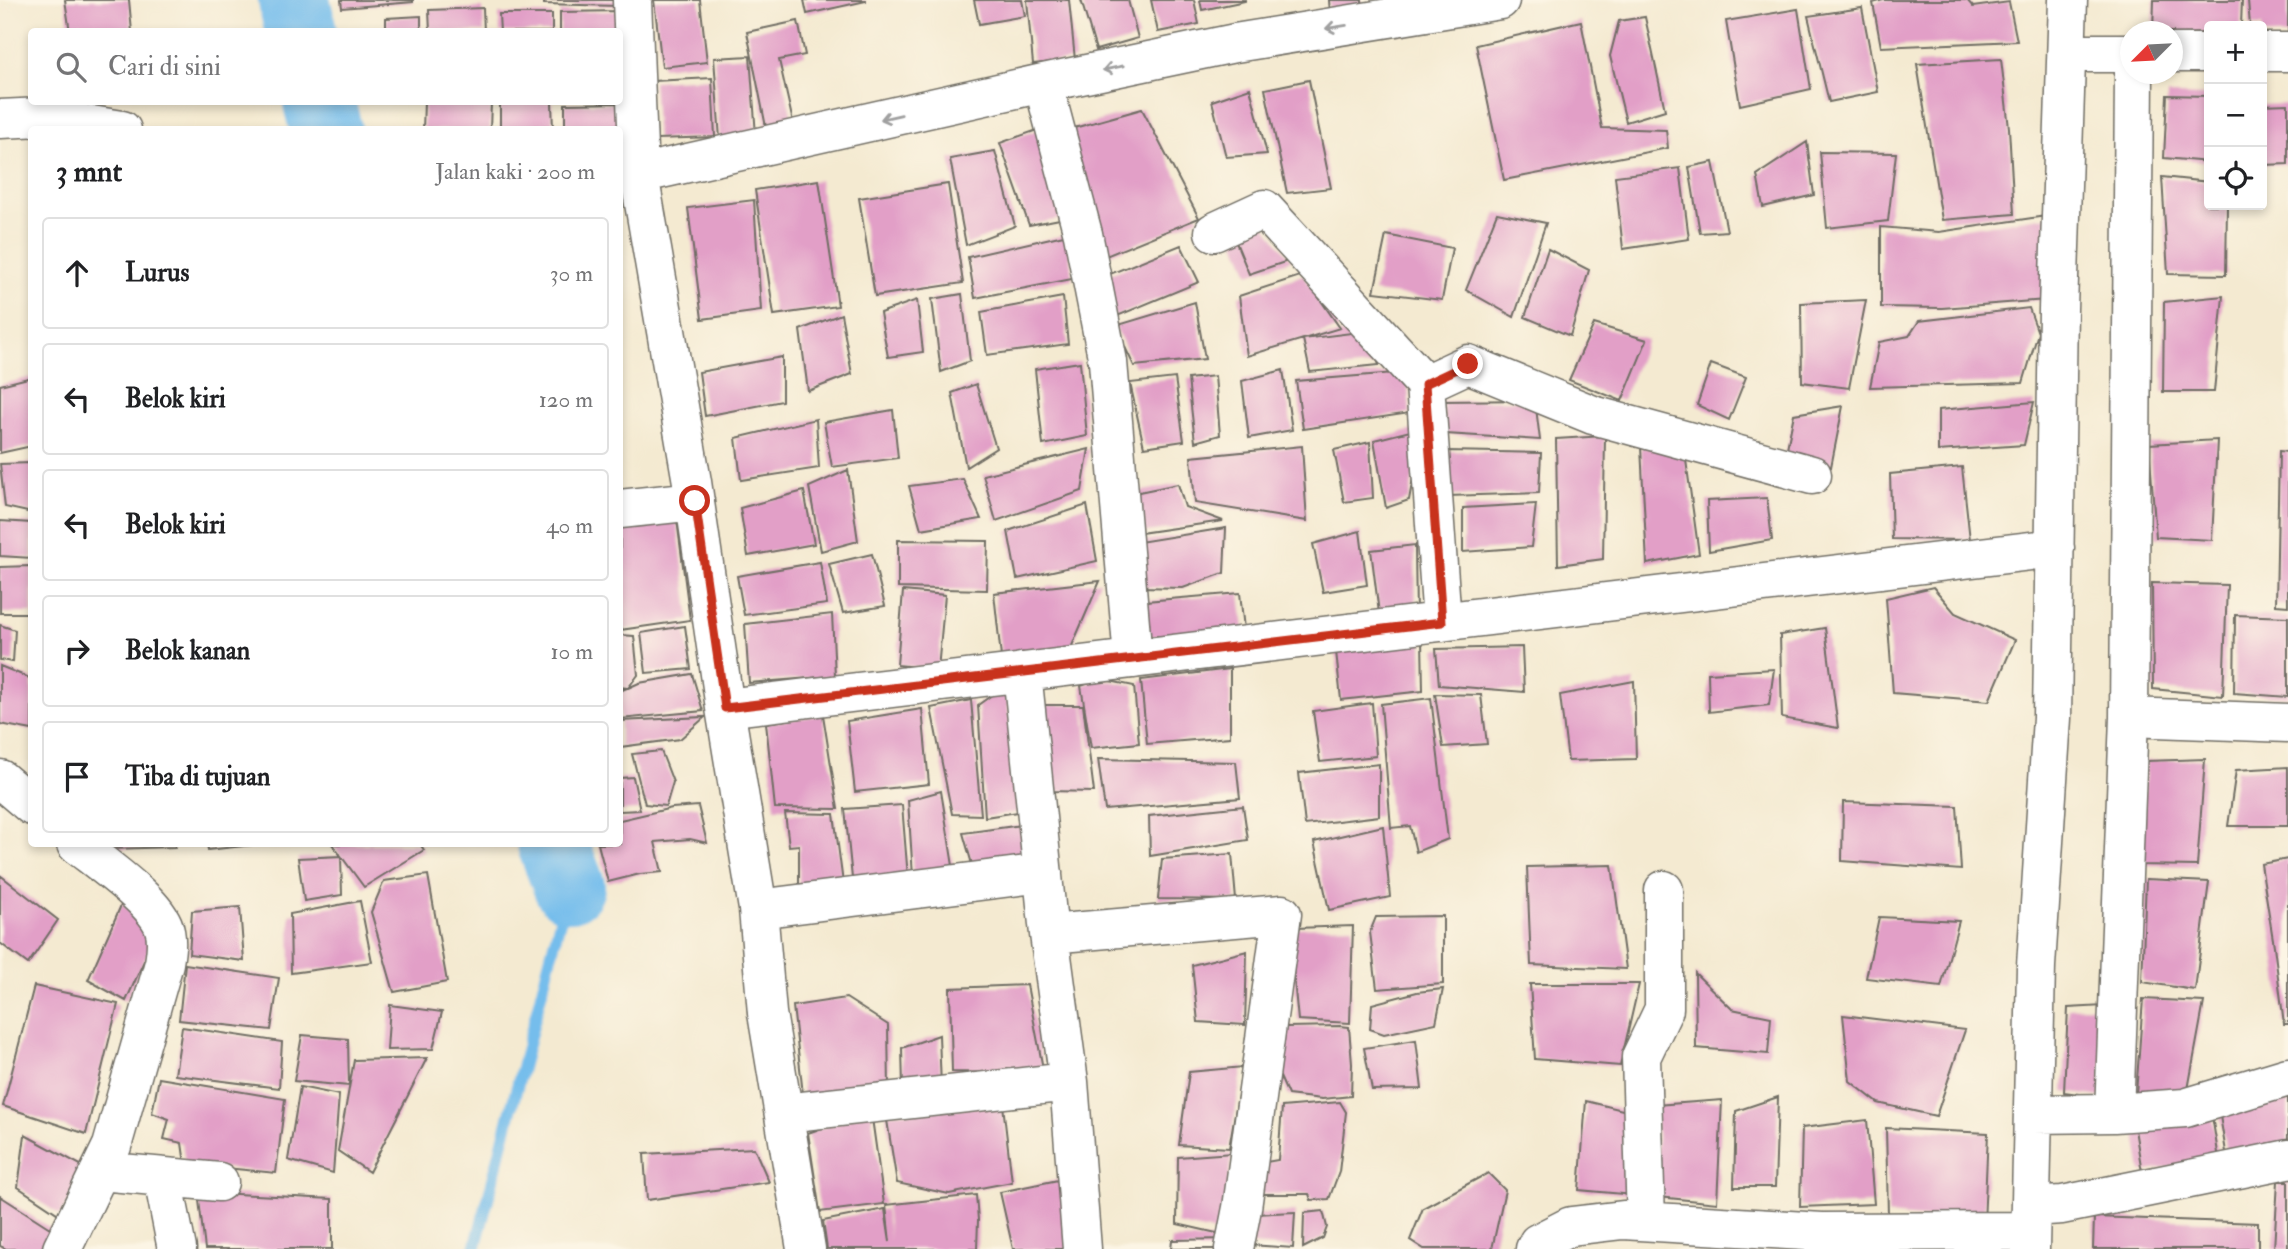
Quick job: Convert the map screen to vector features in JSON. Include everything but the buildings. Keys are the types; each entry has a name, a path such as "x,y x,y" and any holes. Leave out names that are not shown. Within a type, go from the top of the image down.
{"street":[{"path":"632,0 629,173 695,501 758,909 767,1013 806,1249"},
{"path":"629,173 1236,43 1500,0"},
{"path":"2031,1229 2036,966 2052,718 2058,309 2068,0"},
{"path":"2267,52 2288,52"},
{"path":"2068,53 2120,53"},
{"path":"2183,53 2204,53"},
{"path":"1043,83 1083,234 1108,362 1133,659"},
{"path":"2113,1113 2129,717 2134,84"},
{"path":"0,119 77,126"},
{"path":"1214,232 1264,209 1425,384 1442,622"},
{"path":"1425,384 1468,364 1593,415 1812,475"},
{"path":"623,509 695,501"},
{"path":"725,708 2055,548"},
{"path":"1021,672 1049,934 1069,1083 1082,1249"},
{"path":"2129,717 2288,723"},
{"path":"0,779 28,803"},
{"path":"62,1249 111,1146 164,963 166,945 164,928 156,912 80,847"},
{"path":"758,909 1043,873"},
{"path":"1646,1221 1641,1058 1664,1009 1664,890"},
{"path":"1049,934 1282,914 1242,1208 1234,1249"},
{"path":"2033,1114 2113,1113 2185,1108 2288,1077"},
{"path":"784,1113 1069,1083"},
{"path":"1535,1249 1538,1243 1571,1226 1623,1220 1822,1232 2031,1229 2062,1205 2288,1159"},
{"path":"100,1171 219,1182"},
{"path":"163,1178 177,1249"}],"waterway":[{"path":"294,0 300,28"},
{"path":"320,105 325,126"},
{"path":"554,847 569,886"},
{"path":"475,1249 569,886"}],"route":[{"path":"695,501 725,708 1442,622 1425,384 1468,364"}]}
